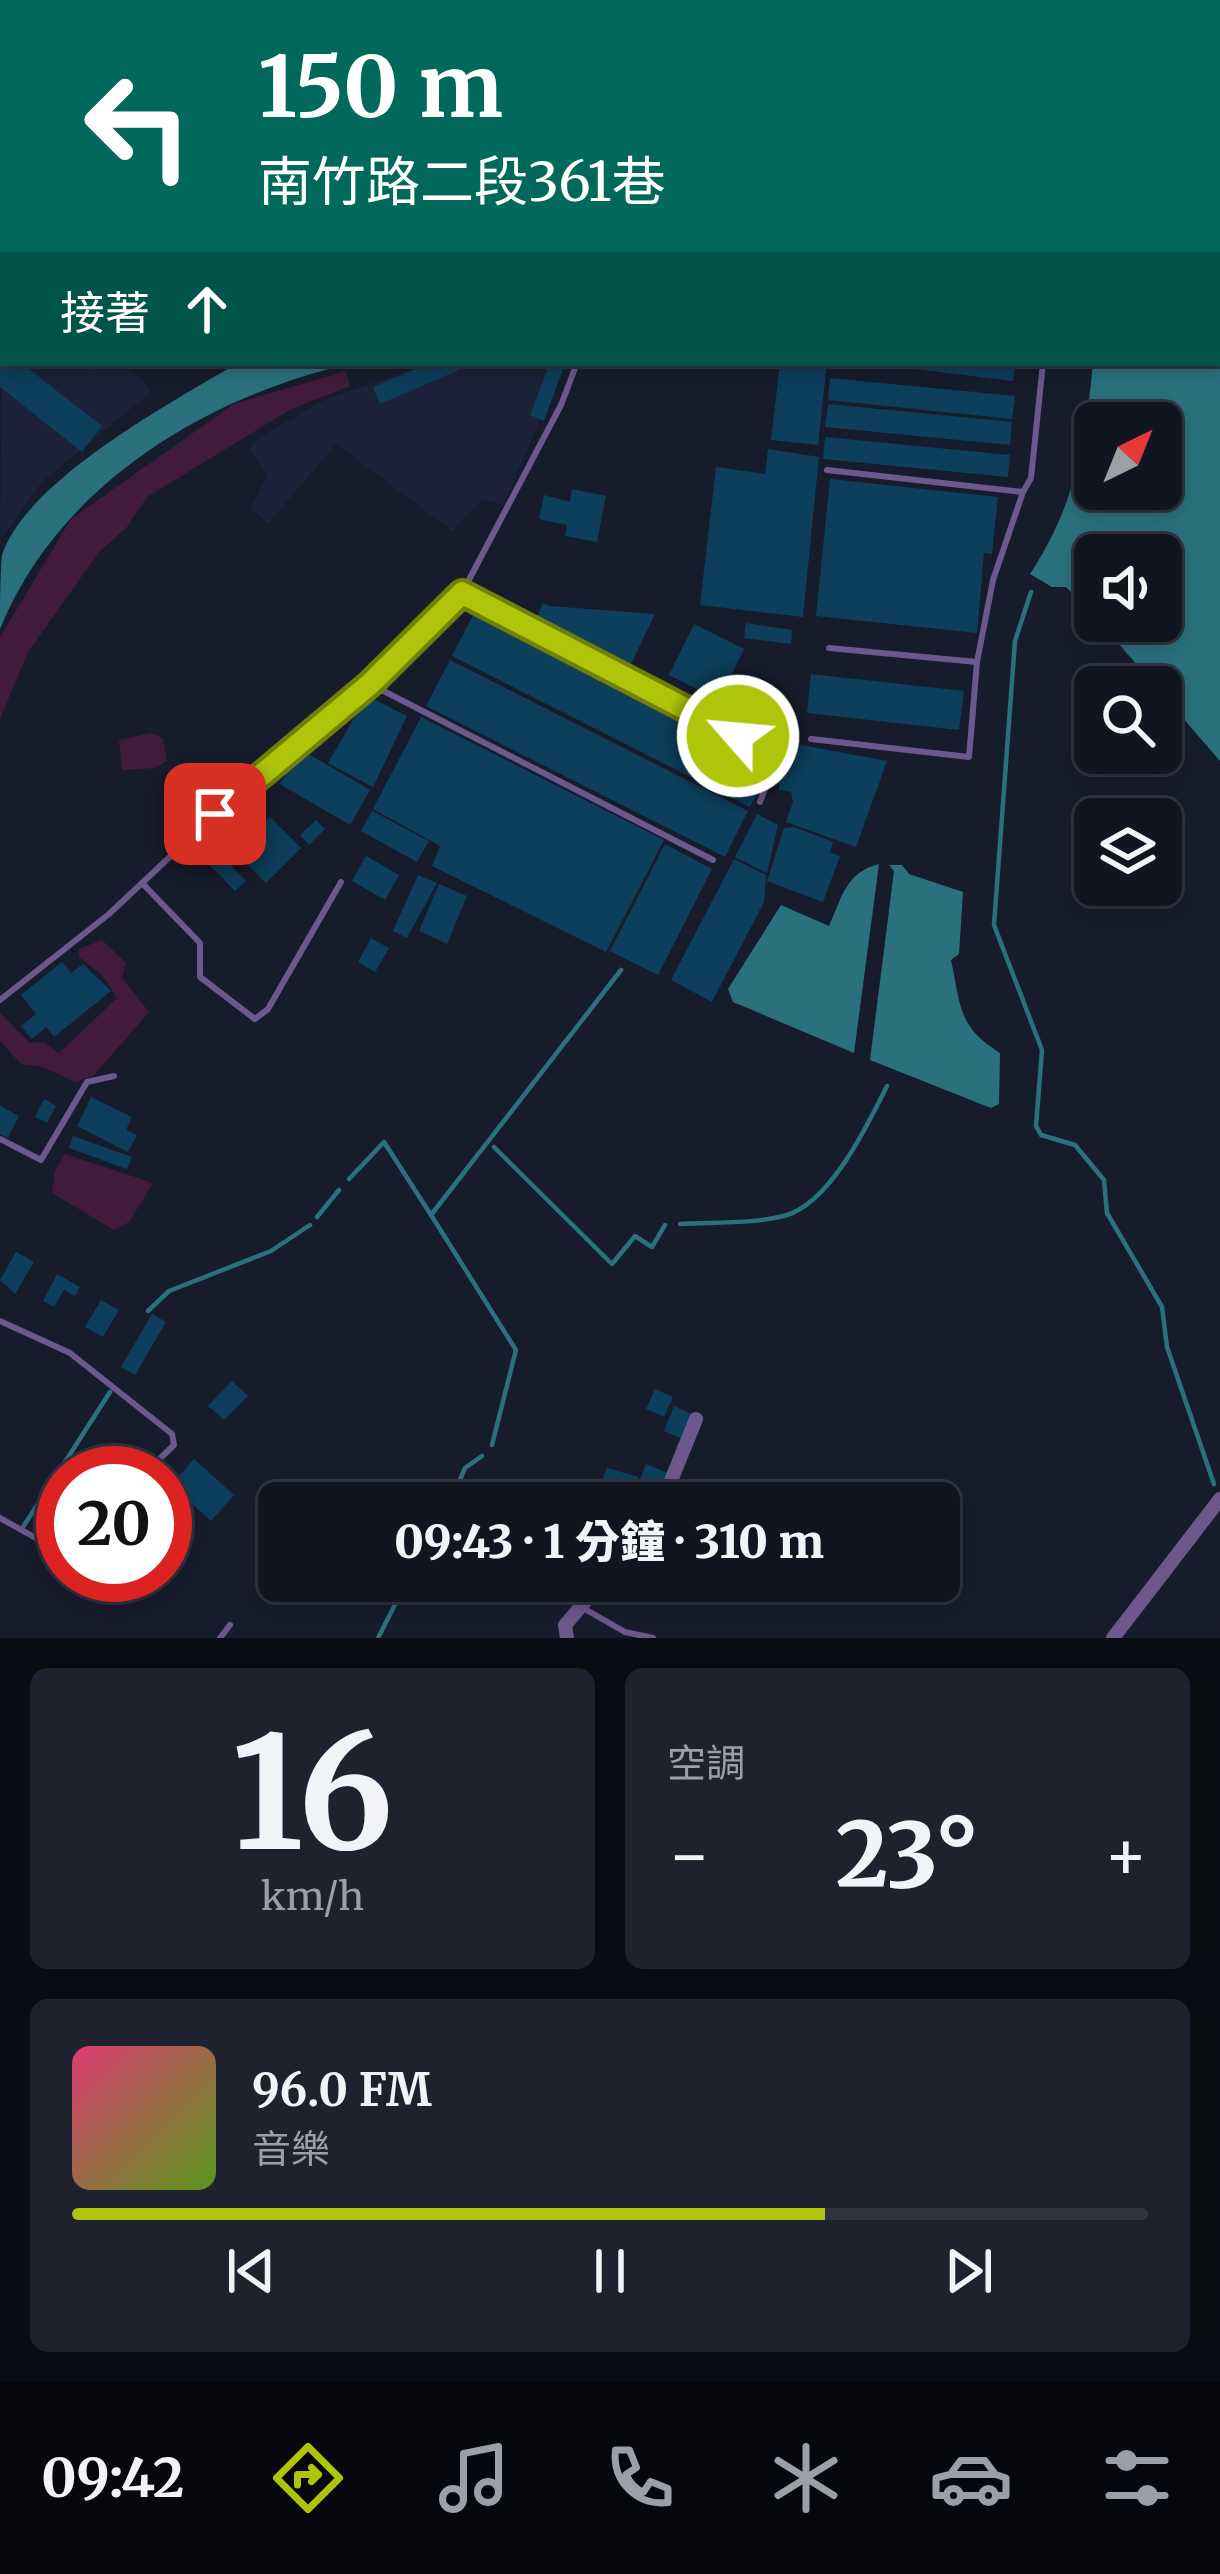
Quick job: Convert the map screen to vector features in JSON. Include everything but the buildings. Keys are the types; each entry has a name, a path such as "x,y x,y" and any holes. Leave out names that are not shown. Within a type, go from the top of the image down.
{"street":[{"path":"670,1482 696,1419"},
{"path":"1113,1638 1220,1499"},
{"path":"567,1638 565,1624 587,1602"}],"lane":[{"path":"0,1000 370,684 462,593 577,366"},
{"path":"811,740 968,758 977,662 993,580 1031,478 1043,366"},
{"path":"827,470 1023,492"},
{"path":"462,593 777,756 760,802"},
{"path":"829,648 977,662"},
{"path":"370,684 713,860"},
{"path":"142,883 200,943 200,977 256,1019 268,1009 341,882"},
{"path":"0,1139 41,1160 87,1082 114,1076"},
{"path":"0,1321 70,1353 172,1434 173,1446"},
{"path":"0,1518 36,1538"},
{"path":"583,1608 626,1632 652,1638"},
{"path":"220,1638 230,1625"}],"shaded area":[{"path":"2,366 130,366 151,392 42,482 0,540"},
{"path":"233,366 343,366 245,398 144,454 59,531 26,578 0,629 2,555 17,527 70,472"},
{"path":"421,366 564,366 503,505 482,499 452,531 336,444 268,524 251,508 267,476 250,449 256,440 322,401"},
{"path":"1093,366 1220,366 1220,761 1182,717 1182,666 1138,666 1117,642 1182,642 1182,534 1074,534 1074,595 1066,587 1052,587 1030,574 1074,479 1074,510 1182,510 1182,402 1088,402"},
{"path":"346,371 350,386 291,409 147,497 127,527 99,552 28,652 0,719 0,637 71,519 234,404"},
{"path":"151,733 163,738 167,761 155,768 122,770 119,740"},
{"path":"879,864 854,1053 733,1002 728,989 781,905 829,926 852,879"},
{"path":"889,865 902,865 909,874 963,892 959,954 951,960 969,1025 1000,1053 999,1104 991,1108 870,1060 894,871"},
{"path":"102,940 126,963 122,978 149,1012 93,1076 75,1082 43,1067 21,1064 0,1041 0,1013 30,1043 43,1042 59,1053 117,998 103,976 79,957 79,949"},
{"path":"65,1154 153,1183 129,1222 114,1230 52,1193 55,1171"}],"waterway":[{"path":"1031,592 1015,641 994,925 1042,1050 1036,1126 1041,1135 1075,1145 1104,1180 1107,1213 1162,1307 1167,1347 1214,1484"},
{"path":"492,1445 516,1350 431,1215 621,970"},
{"path":"680,1224 759,1220 801,1209 845,1162 887,1086"},
{"path":"349,1179 384,1142 431,1215"},
{"path":"494,1147 612,1264 635,1236 652,1247 665,1225"},
{"path":"317,1217 339,1190"},
{"path":"148,1311 169,1291 271,1251 310,1225"},
{"path":"23,1527 110,1392"},
{"path":"459,1482 465,1468 482,1456"},
{"path":"378,1638 396,1602"}],"route":[{"path":"215,814 370,684 462,593 738,736"}]}
